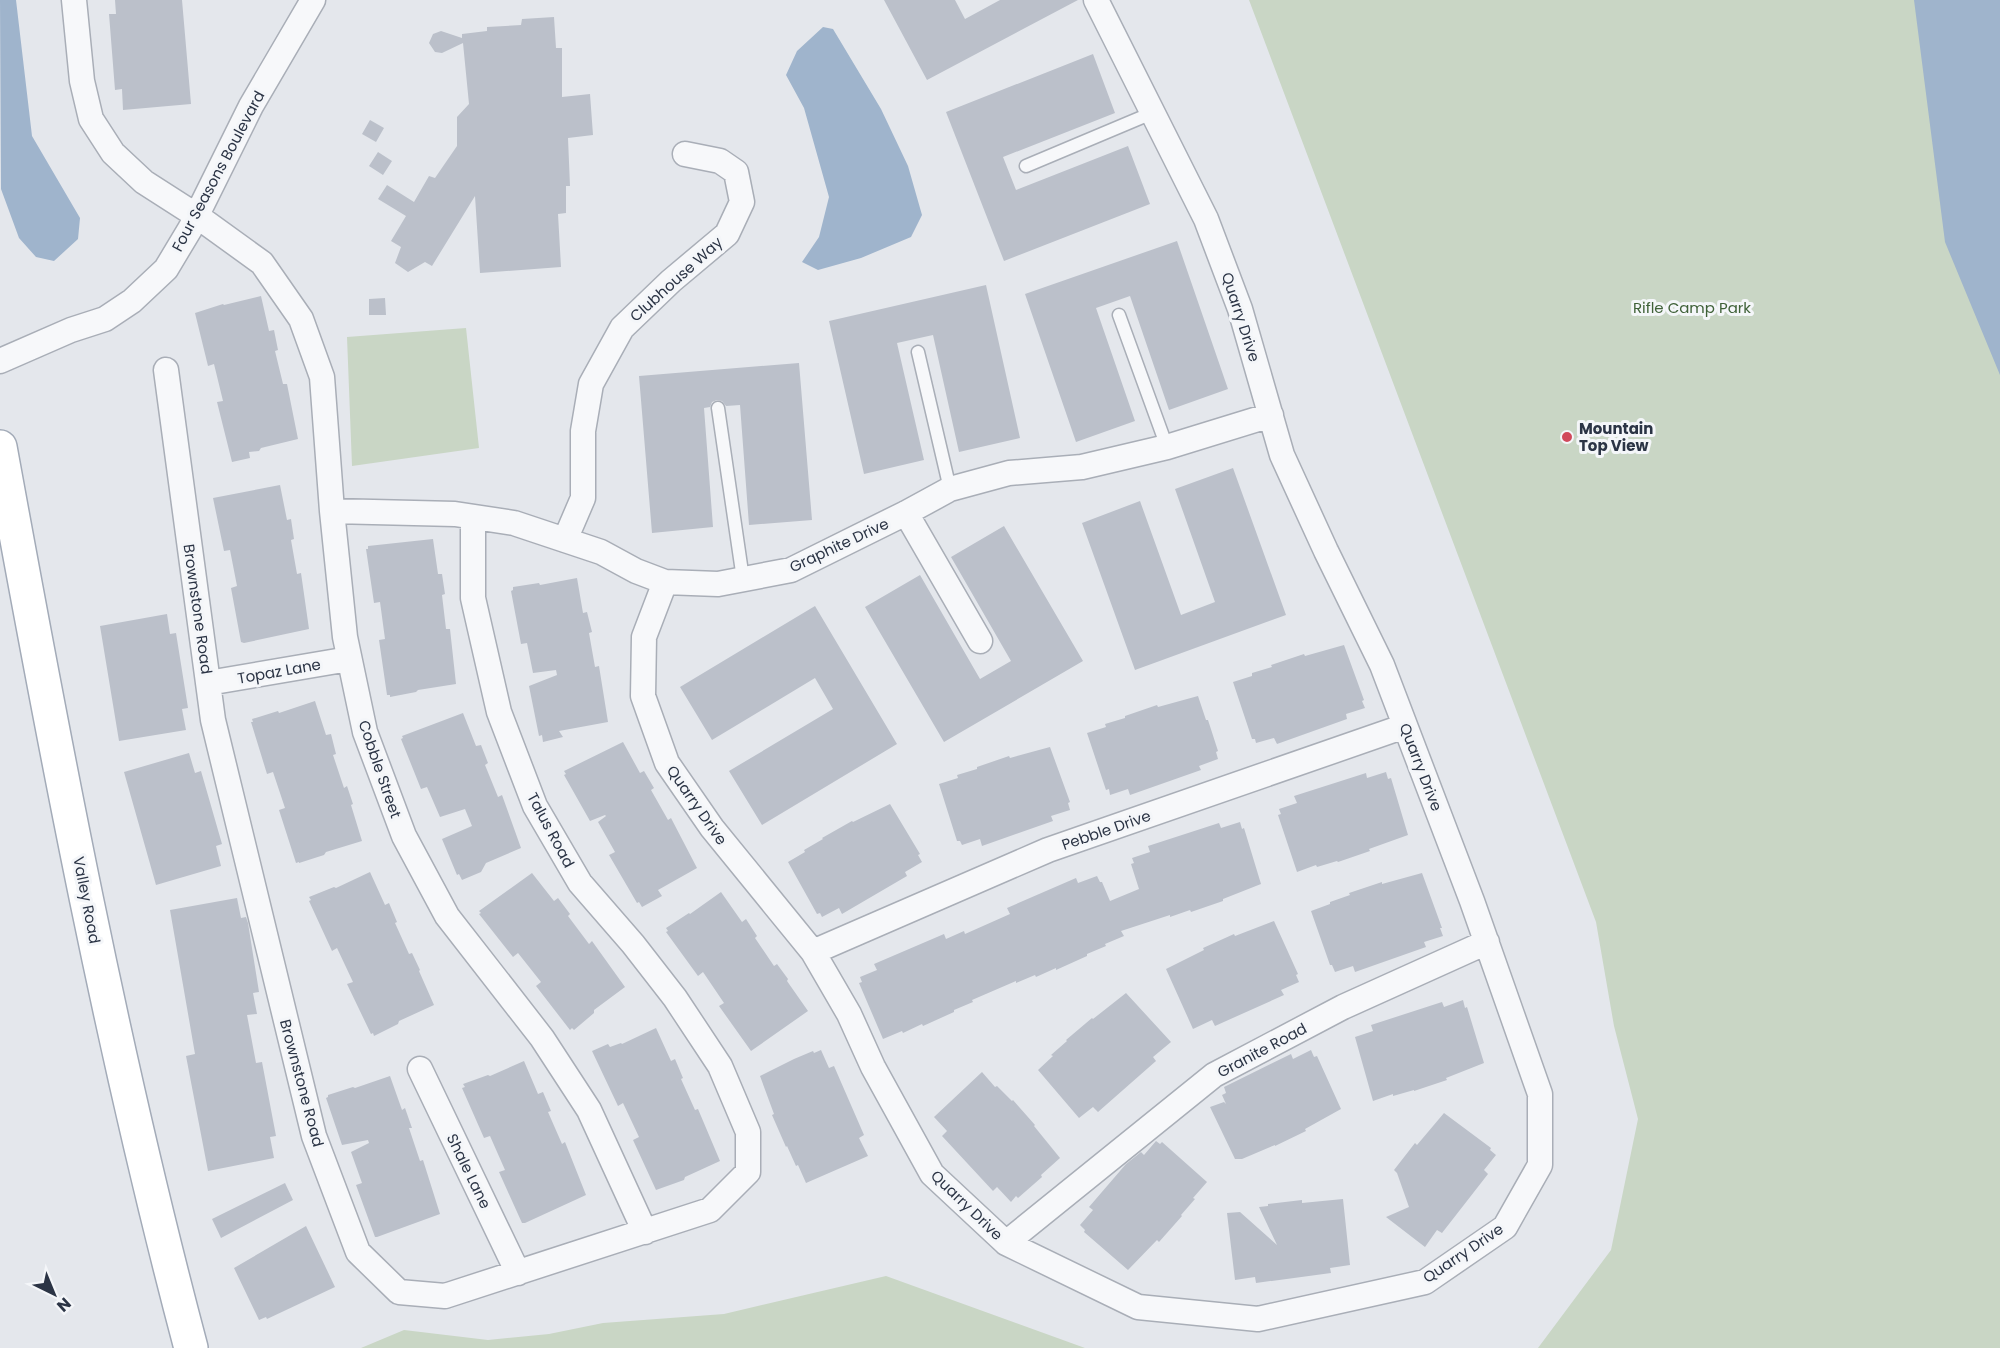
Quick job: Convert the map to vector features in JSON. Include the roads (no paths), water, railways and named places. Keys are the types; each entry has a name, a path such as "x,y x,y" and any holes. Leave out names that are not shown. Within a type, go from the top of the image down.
{"main road":[{"name":"Valley Road","path":"0,447 41,674 112,1026 191,1348"}],"street":[{"name":"Cobble Street","path":"74,0 82,81 91,119 113,153 144,182 262,263 301,319 322,377 332,511 349,659 365,732 404,836 447,916 542,1038 589,1110 645,1232"},
{"name":"Four Seasons Boulevard","path":"0,361 71,330 105,319 132,302 166,269 196,216 252,106 314,0"},
{"name":"Quarry Drive","path":"666,582 644,636 643,696 667,763 712,828 813,952 849,1014 873,1067 932,1174 1006,1243 1138,1307 1258,1319 1425,1282 1505,1227 1540,1165 1540,1094 1487,942 1382,665 1282,455 1240,309 1206,219 1096,0"},
{"name":"Clubhouse Way","path":"565,540 583,498 583,431 591,384 622,328 671,281 728,234 742,202 736,172 720,161 686,154"},
{"name":"Brownstone Road","path":"166,369 213,720 314,1136 358,1252 399,1292 446,1296 710,1210 748,1172 748,1132 720,1065"},
{"name":"Graphite Drive","path":"332,511 455,514 514,523 601,552 636,571 666,582 718,584 791,570 950,489 1009,473 1082,467 1167,447 1271,416"},
{"path":"906,513 980,641"},
{"name":"Talus Road","path":"473,517 473,598 499,712 535,806 579,883 633,944 675,998 720,1065"},
{"name":"Topaz Lane","path":"208,684 349,659"},
{"name":"Pebble Drive","path":"813,952 1048,850 1405,726"},
{"name":"Granite Road","path":"1006,1243 1214,1075 1343,1007 1487,942"},
{"name":"Shale Lane","path":"420,1069 518,1273"}],"lane":[{"path":"1026,166 1152,113"},
{"path":"1119,315 1167,447"},
{"path":"918,352 950,489"},
{"path":"718,408 743,579"}],"water":[{"path":"0,0 16,0 32,136 80,218 78,239 54,261 36,257 19,238 1,189"},
{"path":"1914,0 2000,0 2000,375 1945,242"},
{"path":"823,27 833,29 881,109 908,166 922,215 911,237 861,258 818,270 802,262 819,237 829,197 804,108 786,75 797,51"}],"place":[{"name":"Mountain Top View","path":"1567,437"}],"park label":[{"name":"Rifle Camp Park","path":"1692,307"}]}
